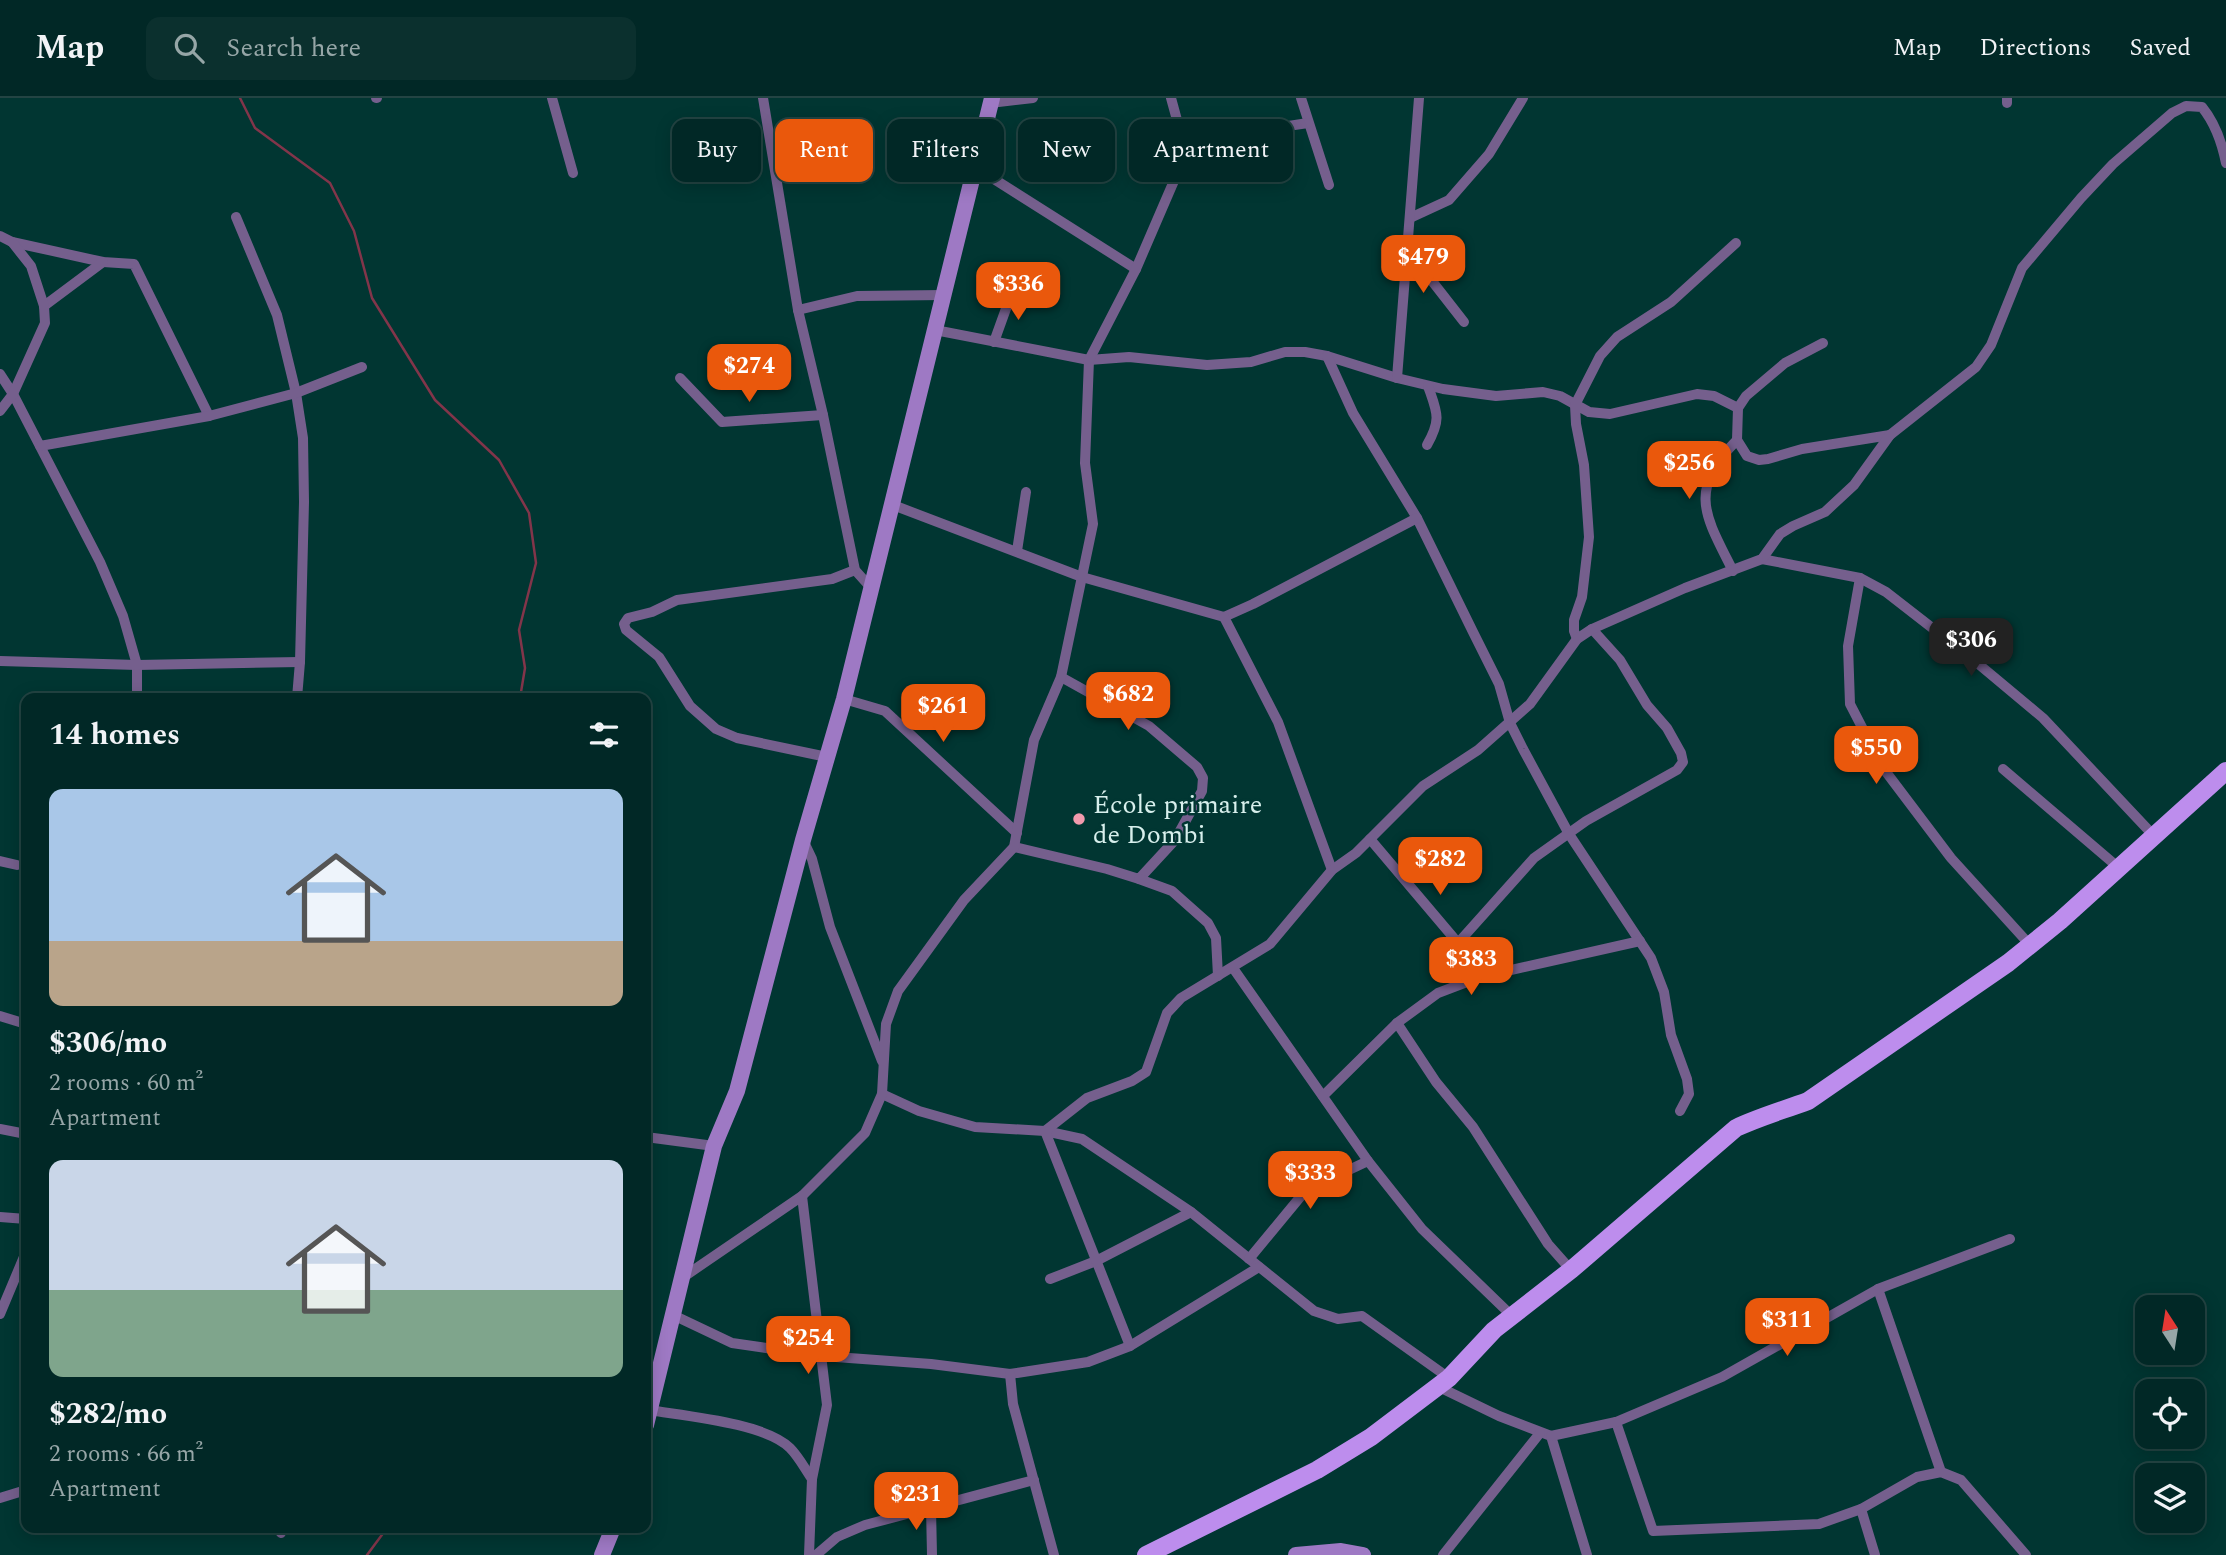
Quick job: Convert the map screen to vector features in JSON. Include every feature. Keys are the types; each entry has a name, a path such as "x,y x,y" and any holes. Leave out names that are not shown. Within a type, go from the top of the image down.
{"main road":[{"path":"1153,1554 1317,1471 1371,1437 1444,1383 1511,1315 1571,1270 1736,1129 1754,1119 1808,1101 2008,963 2226,771"}],"street":[{"path":"552,98 573,173"},
{"path":"763,98 799,310 855,570 872,589"},
{"path":"986,119 991,100 1033,98"},
{"path":"1171,98 1177,119"},
{"path":"1301,98 1329,185"},
{"path":"1397,378 1419,98"},
{"path":"1410,218 1449,200 1489,154 1522,98"},
{"path":"1045,1131 1087,1098 1132,1081 1146,1072 1167,1013 1181,999 1269,944 1332,870 1356,853 1423,786 1478,750 1530,704 1577,639 1592,629 1685,588 1762,559 1780,534 1825,512 1854,485 1889,435 1976,367 1991,345 2022,268 2113,164 2172,113 2201,103 2223,146 2226,163"},
{"path":"1293,125 1308,123"},
{"path":"651,1405 714,1146 737,1091 803,840 844,699 971,182"},
{"path":"999,182 1136,269"},
{"path":"682,1278 802,1195 866,1133 881,1094 886,1024 898,991 964,900 1014,847 1034,740 1061,677 1093,524 1084,463 1089,360 1136,269 1174,182"},
{"path":"236,217 276,315 296,393 303,438 304,502 297,693"},
{"path":"0,236 12,242 103,262 134,264 209,415"},
{"path":"0,411 13,394 45,323 44,306 31,266 12,242"},
{"path":"1577,639 1574,620 1582,597 1589,537 1576,405 1600,356 1617,337 1671,302 1736,243"},
{"path":"1407,249 1464,322"},
{"path":"44,306 103,262"},
{"path":"994,342 1012,292"},
{"path":"799,310 858,296 944,295"},
{"path":"935,330 1089,360 1129,357 1207,365 1251,362 1285,352 1305,352 1429,386 1496,396 1543,392 1560,396 1589,412 1610,414 1697,394 1714,396 1738,408"},
{"path":"1823,343 1785,363 1746,396 1738,408 1737,440 1747,456 1759,460 1802,449 1889,435"},
{"path":"1327,356 1353,413 1417,518 1499,684 1510,723 1569,834 1651,958 1658,974 1671,1035 1687,1079 1689,1094 1680,1111"},
{"path":"40,446 209,415 296,393 362,368"},
{"path":"0,374 100,562 123,616 137,666 137,693"},
{"path":"680,378 722,422 823,415"},
{"path":"1427,445 1436,429 1437,414 1429,386"},
{"path":"1733,571 1708,520 1704,496 1709,477 1720,458 1737,440"},
{"path":"1017,551 1026,492"},
{"path":"893,505 1082,577 1224,617 1417,518"},
{"path":"1762,559 1860,578 1886,592 2043,718 2154,836"},
{"path":"827,757 737,738 716,729 690,705 660,657 626,630 624,625 628,618 652,612 677,600 832,579 855,570"},
{"path":"1860,578 1848,646 1850,704 1883,768 1951,859 2030,945"},
{"path":"1224,617 1278,722 1332,870"},
{"path":"1458,943 1534,858 1586,821 1677,770 1683,762 1667,727 1647,705 1620,660 1592,629"},
{"path":"0,661 137,666 300,662"},
{"path":"1061,677 1149,726 1197,767 1203,778 1202,791 1175,840 1139,879"},
{"path":"844,699 885,712 1017,833"},
{"path":"2003,769 2119,867"},
{"path":"1370,839 1458,943 1480,977"},
{"path":"803,840 812,859 830,928 883,1064"},
{"path":"1014,847 1107,869 1172,891 1208,923 1216,938 1218,976"},
{"path":"0,861 17,865"},
{"path":"1323,1096 1397,1023 1438,993 1480,977 1640,941"},
{"path":"1233,968 1368,1160 1422,1229 1511,1315"},
{"path":"0,1016 21,1022"},
{"path":"1397,1023 1436,1082 1473,1127 1548,1244 1571,1270"},
{"path":"881,1094 919,1111 975,1126 1045,1131 1082,1139 1191,1212 1314,1311 1338,1319 1362,1316 1444,1383 1499,1416 1546,1434 1616,1422 1722,1377 1878,1289 2010,1239"},
{"path":"0,1129 21,1133"},
{"path":"1045,1131 1130,1346"},
{"path":"651,1138 714,1146"},
{"path":"1249,1259 1306,1190 1368,1160"},
{"path":"802,1195 827,1405 812,1479 809,1555"},
{"path":"1050,1279 1096,1261 1191,1212"},
{"path":"0,1217 21,1219"},
{"path":"673,1315 732,1343 822,1356 932,1364 1010,1374 1088,1362 1130,1346 1259,1267"},
{"path":"0,1314 21,1272"},
{"path":"1878,1289 1941,1472"},
{"path":"1010,1374 1013,1404 1054,1555"},
{"path":"651,1417 733,1423 772,1437 789,1448 812,1479"},
{"path":"1616,1422 1653,1531 1819,1524 1861,1509 1917,1478 1941,1472 1961,1480 2026,1555"},
{"path":"1443,1555 1546,1434"},
{"path":"1546,1434 1587,1555"},
{"path":"816,1555 836,1537 865,1525 1034,1480"},
{"path":"0,1498 21,1491"},
{"path":"931,1508 932,1555"},
{"path":"1861,1509 1875,1555"},
{"path":"602,1555 610,1533"},
{"path":"1296,1555 1341,1551 1363,1555"}],"waterway":[{"path":"240,98 255,128 330,183 354,231 372,298 435,400 499,460 529,513 536,563 519,630 525,668 521,693"},
{"path":"367,1555 383,1533"}],"place":[{"name":"École primaire de Dombi","path":"1079,819"}]}
